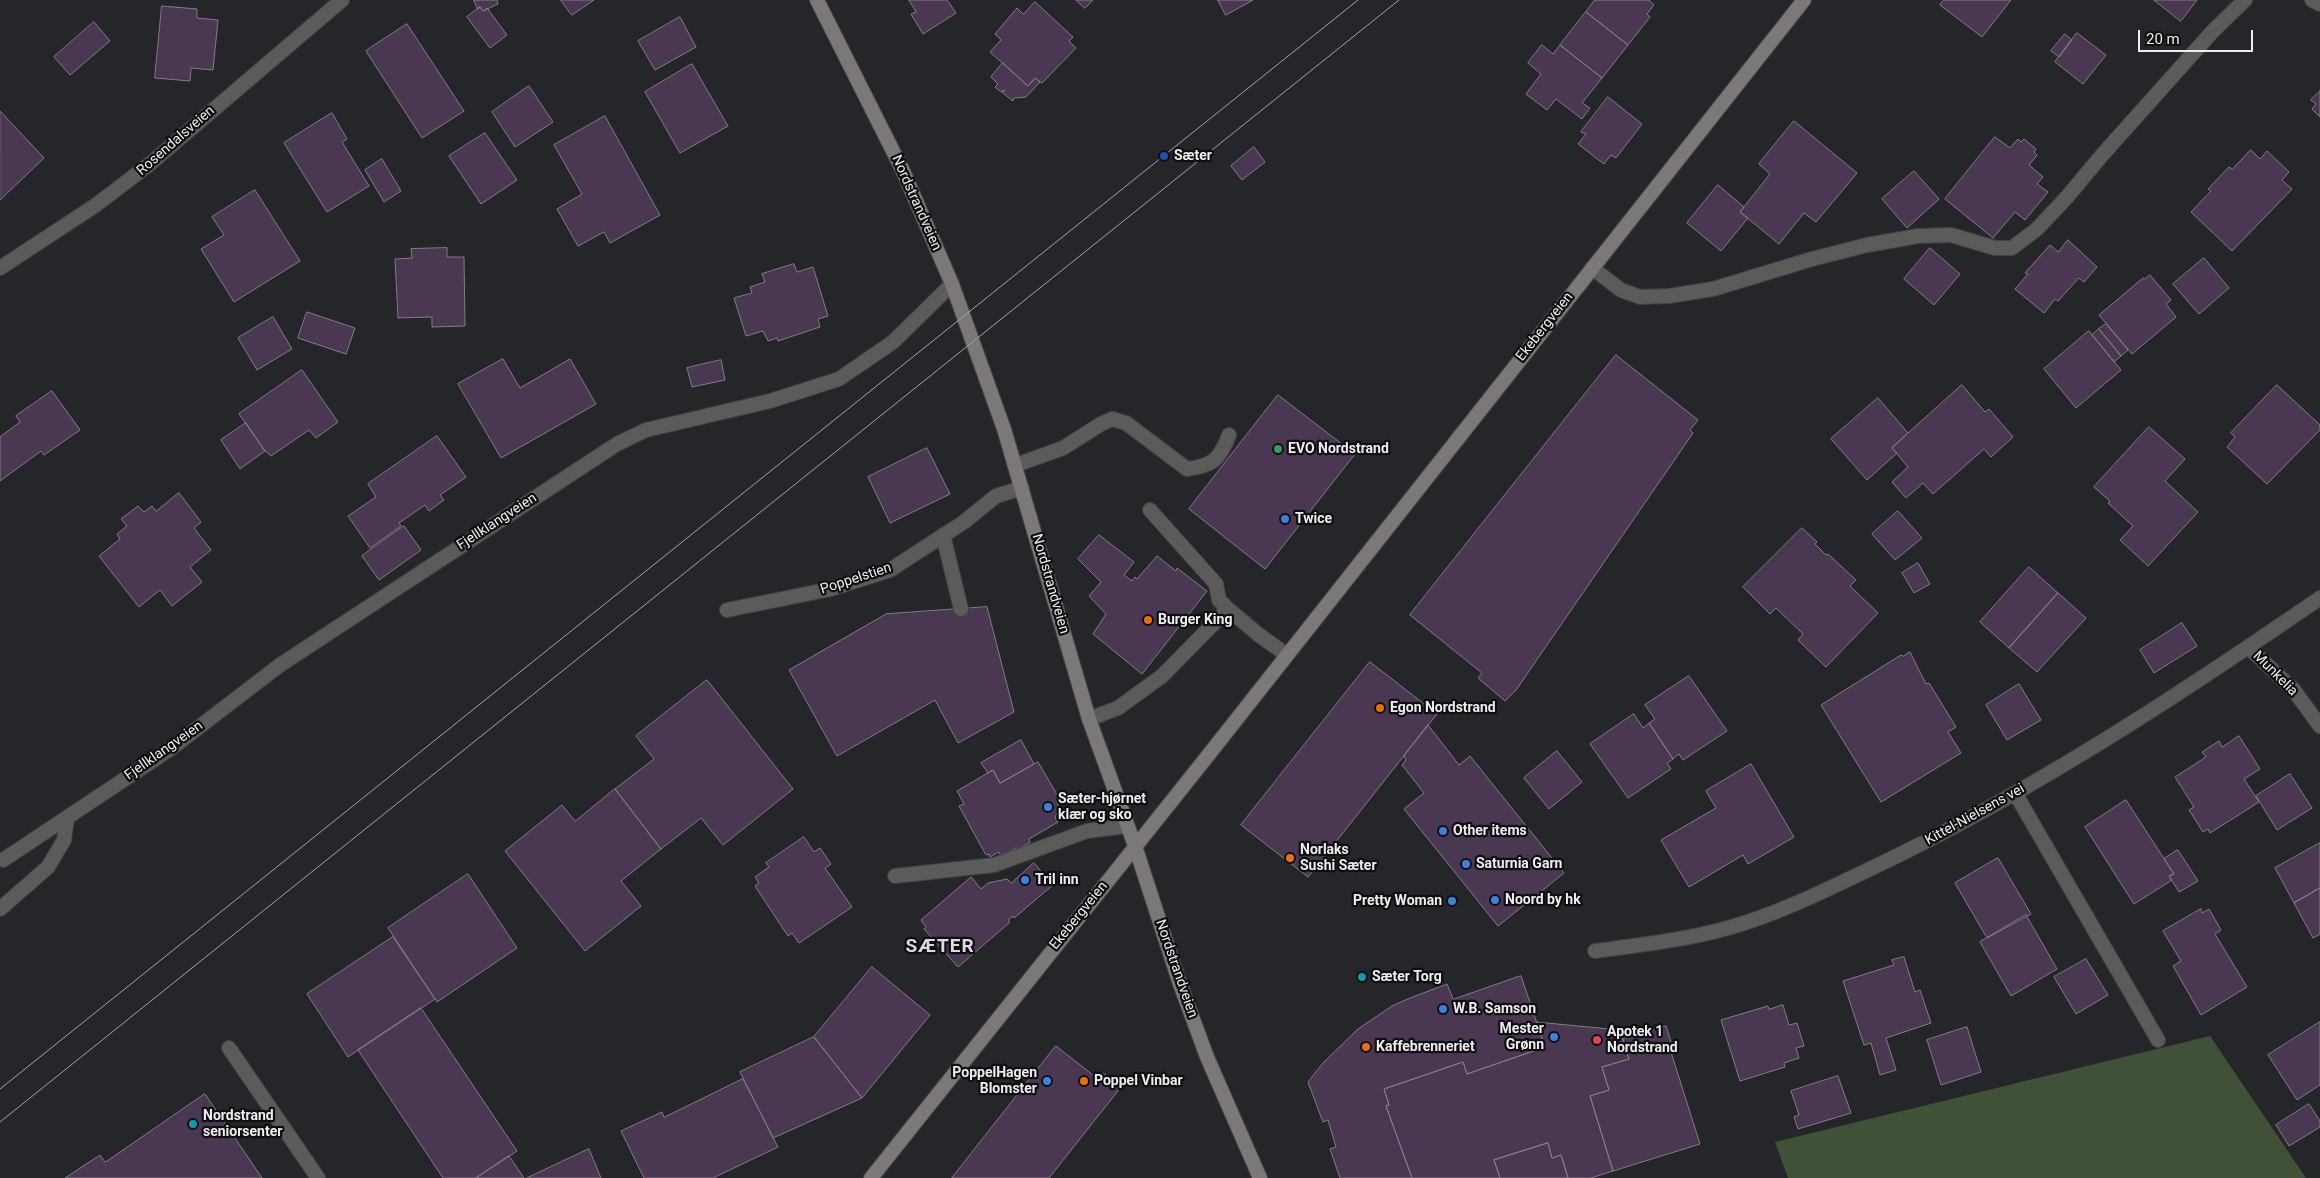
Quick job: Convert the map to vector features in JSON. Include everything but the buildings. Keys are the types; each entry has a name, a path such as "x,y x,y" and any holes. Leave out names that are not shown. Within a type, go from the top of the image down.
{"main road":[{"name":"Nordstrandveien","path":"817,0 903,171 952,284 1016,465 1090,719 1135,846 1193,1021 1260,1178"},
{"name":"Ekebergveien","path":"875,1176 1804,0"}],"street":[{"name":"Rosendalsveien","path":"0,268 96,206 152,163 342,0"},
{"path":"1592,268 1627,292 1640,297 1669,296 1713,289 1812,259 1867,245 1918,236 1951,235 1995,248 2012,248 2037,229 2067,198 2103,154 2200,45 2245,0"},
{"path":"2312,0 2320,4"},
{"name":"Fjellklangveien","path":"4,860 173,746 280,665 617,444 646,430 770,401 840,380 894,342 952,284"},
{"path":"1016,465 1063,448 1100,424 1112,419 1126,423 1187,469 1206,467 1222,452 1229,435"},
{"name":"Poppelstien","path":"727,610 832,589 890,570 964,522 996,496 1022,488"},
{"path":"1150,510 1216,584 1219,600 1259,635 1287,655"},
{"path":"943,535 961,609"},
{"name":"Kittel-Nielsens vei","path":"1595,951 1665,941 1729,928 1798,902 1923,844 2115,734 2320,598"},
{"path":"1090,719 1118,708 1162,676 1228,609"},
{"name":"Munkelia","path":"2248,647 2293,689 2320,726"},
{"path":"2015,793 2158,1040"},
{"path":"0,909 48,867 64,840 67,818"},
{"path":"895,876 994,865 1087,831 1127,826"},
{"path":"229,1048 318,1178"}],"green space":[{"path":"2210,1036 2306,1178 1788,1178 1775,1142"}],"tram line":[{"path":"0,1089 1358,0"},
{"path":"0,1122 1399,0"}],"place":[{"name":"Sæter","path":"1164,156"},
{"name":"EVO Nordstrand","path":"1278,449"},
{"name":"Twice","path":"1285,519"},
{"name":"Burger King","path":"1148,620"},
{"name":"Egon Nordstrand","path":"1380,708"},
{"name":"Sæter-hjørnet klær og sko","path":"1048,807"},
{"name":"Other items","path":"1443,831"},
{"name":"Norlaks Sushi Sæter","path":"1290,858"},
{"name":"Saturnia Garn","path":"1466,864"},
{"name":"Tril inn","path":"1025,880"},
{"name":"Noord by hk","path":"1495,900"},
{"name":"Pretty Woman","path":"1452,901"},
{"name":"Sæter Torg","path":"1362,977"},
{"name":"W.B. Samson","path":"1443,1009"},
{"name":"Mester Grønn","path":"1554,1037"},
{"name":"Apotek 1 Nordstrand","path":"1597,1040"},
{"name":"Kaffebrenneriet","path":"1366,1047"},
{"name":"PoppelHagen Blomster","path":"1047,1081"},
{"name":"Poppel Vinbar","path":"1084,1081"},
{"name":"Nordstrand seniorsenter","path":"193,1124"}],"district":[{"name":"SÆTER","path":"940,947"}]}
